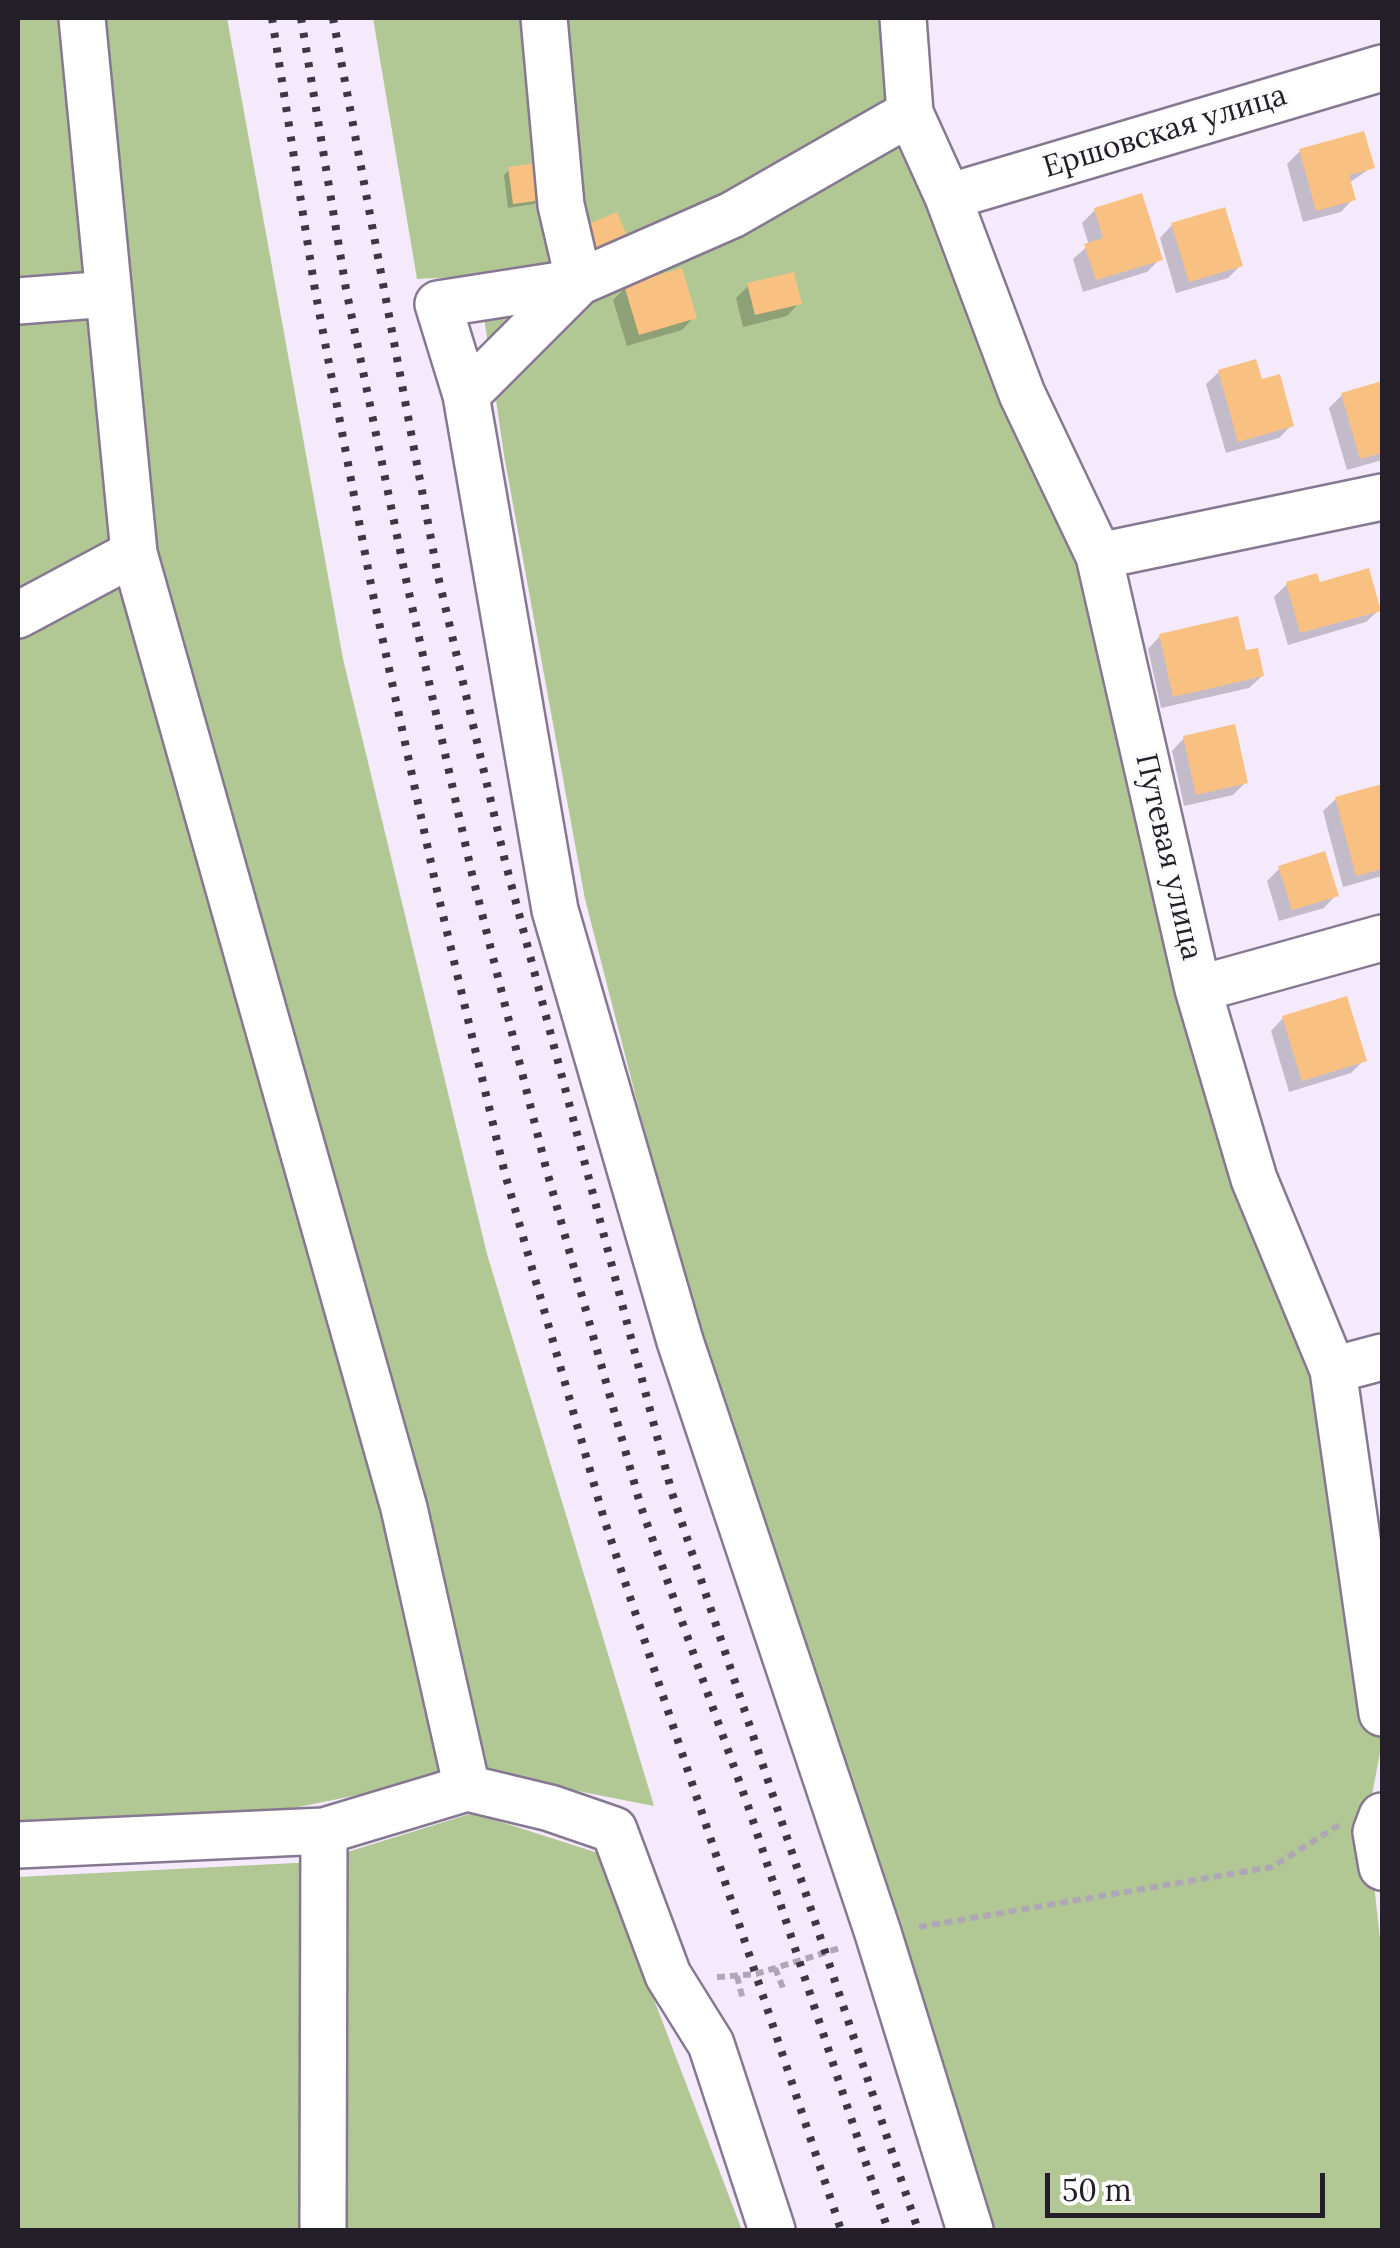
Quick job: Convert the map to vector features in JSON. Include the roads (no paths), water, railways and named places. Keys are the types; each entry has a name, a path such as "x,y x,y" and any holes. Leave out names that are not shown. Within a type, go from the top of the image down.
{"street":[{"path":"82,18 134,552 404,1508 467,1788"},
{"path":"544,18 560,205 579,282"},
{"name":"Путевая улица","path":"903,18 910,113 948,197 1022,394 1099,556 1198,990 1254,1179 1333,1370 1382,1713"},
{"name":"Ершовская улица","path":"948,197 1382,68"},
{"path":"910,113 732,215 579,282 438,304 466,395 555,910 680,1341 878,1934 970,2230"},
{"path":"466,395 579,282"},
{"path":"18,301 109,294"},
{"path":"1099,556 1382,497"},
{"path":"18,615 134,552"},
{"path":"1198,990 1382,938"},
{"path":"1333,1370 1382,1357"},
{"path":"18,1845 324,1830 467,1788 550,1808 614,1830 668,1975 710,2044 772,2230"},
{"path":"1367,1817 1376,1832 1382,1867"},
{"path":"323,2230 324,1830"}],"railway":[{"path":"272,18 315,290 372,590 436,886 505,1174 604,1519 841,2230"},
{"path":"301,18 346,289 407,584 472,874 546,1168 641,1507 748,1806 888,2230"},
{"path":"333,18 438,576 505,861 672,1493 918,2230"}]}
